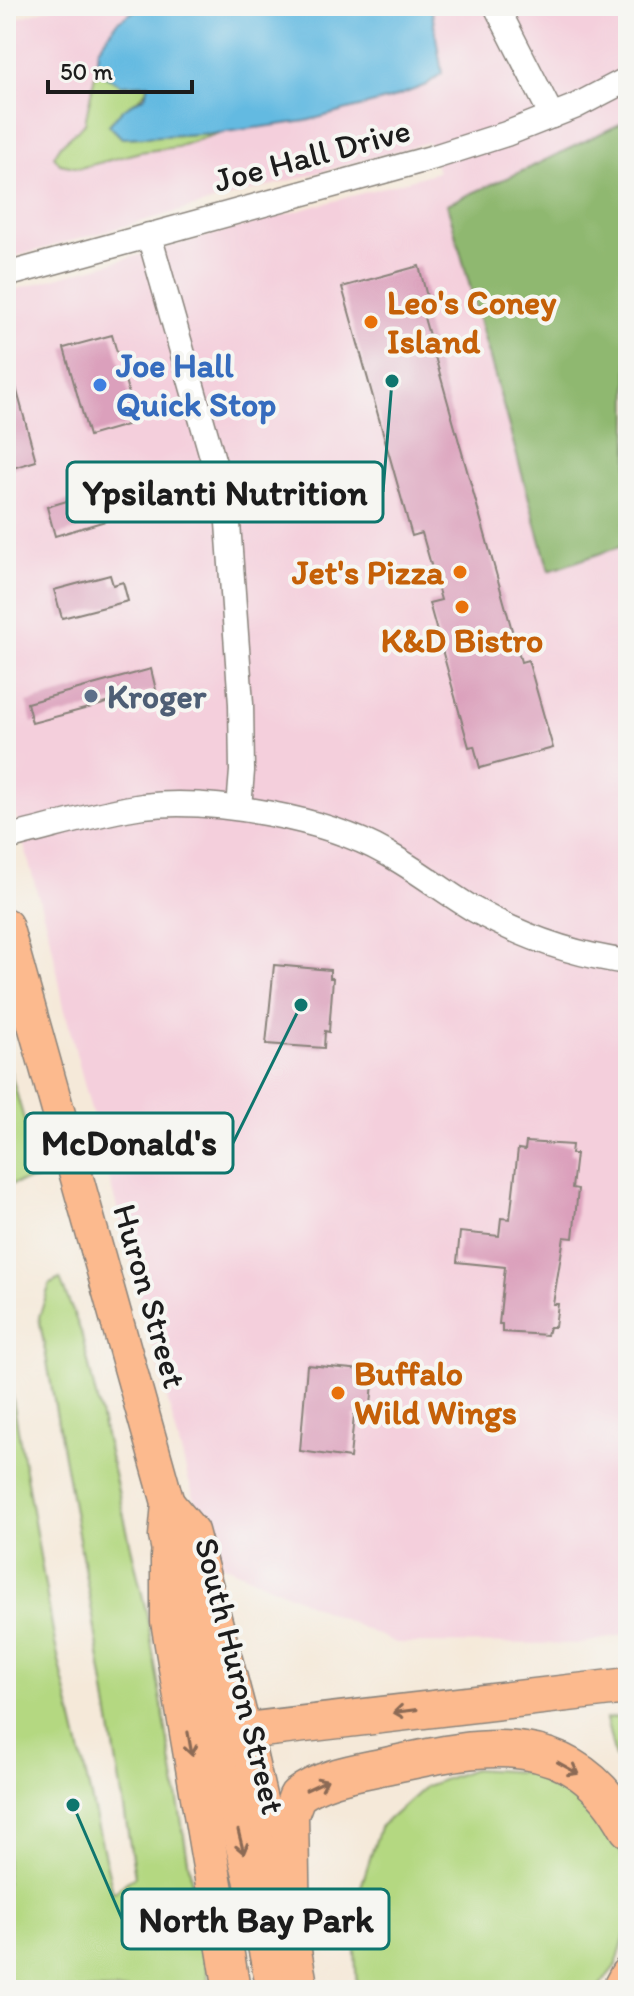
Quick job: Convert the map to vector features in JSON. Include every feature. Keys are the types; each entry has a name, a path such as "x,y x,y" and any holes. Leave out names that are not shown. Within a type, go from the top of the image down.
{"highway":[{"path":"169,1556 169,1621 232,1990"},
{"path":"230,1735 628,1686"},
{"path":"292,1934 290,1815 301,1793 332,1778 467,1749 497,1747 537,1753 571,1768 599,1788 628,1829"},
{"path":"620,1990 628,1975"}],"main road":[{"name":"Huron Street","path":"6,925 168,1503"},
{"name":"South Huron Street","path":"168,1503 165,1536 169,1556 230,1735 292,1934 302,1990"},
{"name":"South Huron Street","path":"168,1503 192,1531 230,1735 250,1878 273,1990"}],"street":[{"path":"496,6 552,116"},
{"name":"Joe Hall Drive","path":"6,275 431,158 552,116 628,79"},
{"path":"149,235 227,509 241,704 239,808"},
{"path":"6,838 143,806 239,808 354,837 524,935 598,958 628,962"}],"shaded area":[{"path":"57,6 628,6 628,1634 579,1644 396,1643 214,1561 188,1478 64,1007 52,945 6,782 6,292 438,172 429,142 6,259 6,22"}],"green space":[{"path":"96,70 121,85 149,84 142,95 109,125 122,138 219,133 177,147 140,152 80,168 60,164 54,156 61,145 85,123"},
{"path":"628,120 628,544 549,571 447,204"},
{"path":"6,1057 41,1178 6,1185"},
{"path":"60,1279 81,1332 146,1611 210,1990 6,1990 6,1360 55,1643 113,1892 135,1876 93,1617 39,1317 50,1284"},
{"path":"628,1715 628,1773 615,1757 606,1719"},
{"path":"473,1769 524,1772 579,1790 618,1836 628,1887 628,1925 616,1965 596,1990 357,1990 353,1912 380,1827 426,1786"}],"water":[{"path":"142,6 192,6 197,10 211,6 431,6 442,73 426,85 390,99 306,121 219,133 122,138 109,125 122,110 145,96 149,84 121,85 96,70 98,49 117,22"}],"building":[{"path":"419,266 431,312 423,314 521,662 528,660 553,748 480,768 474,746 469,747 429,603 441,600 422,533 412,536 342,287"},
{"name":"Joe Hall Quick Stop","path":"112,335 137,422 89,436 64,348"},
{"path":"6,369 11,369 36,461 6,470"},
{"path":"113,487 122,516 55,536 47,507"},
{"path":"110,575 113,585 123,582 128,601 62,618 54,590"},
{"name":"Kroger","path":"151,669 156,690 32,723 27,703"},
{"path":"274,965 330,970 330,978 333,978 329,1032 325,1031 324,1048 266,1044"},
{"path":"526,1142 572,1145 571,1154 576,1154 572,1188 578,1189 573,1238 564,1237 553,1304 558,1304 555,1327 549,1327 547,1335 502,1332 502,1324 499,1324 505,1267 457,1262 460,1232 499,1236 501,1218 510,1219 518,1149 525,1150"},
{"name":"Buffalo Wild Wings","path":"307,1365 374,1371 370,1416 354,1415 350,1458 300,1451"}],"place":[{"name":"Leo's Coney Island","path":"371,322"},
{"name":"Ypsilanti Nutrition","path":"392,381"},
{"name":"Joe Hall Quick Stop","path":"100,385"},
{"name":"Jet's Pizza","path":"460,572"},
{"name":"K&D Bistro","path":"462,607"},
{"name":"Kroger","path":"91,696"},
{"name":"McDonald's","path":"301,1005"},
{"name":"Buffalo Wild Wings","path":"338,1393"},
{"name":"North Bay Park","path":"73,1805"}]}
